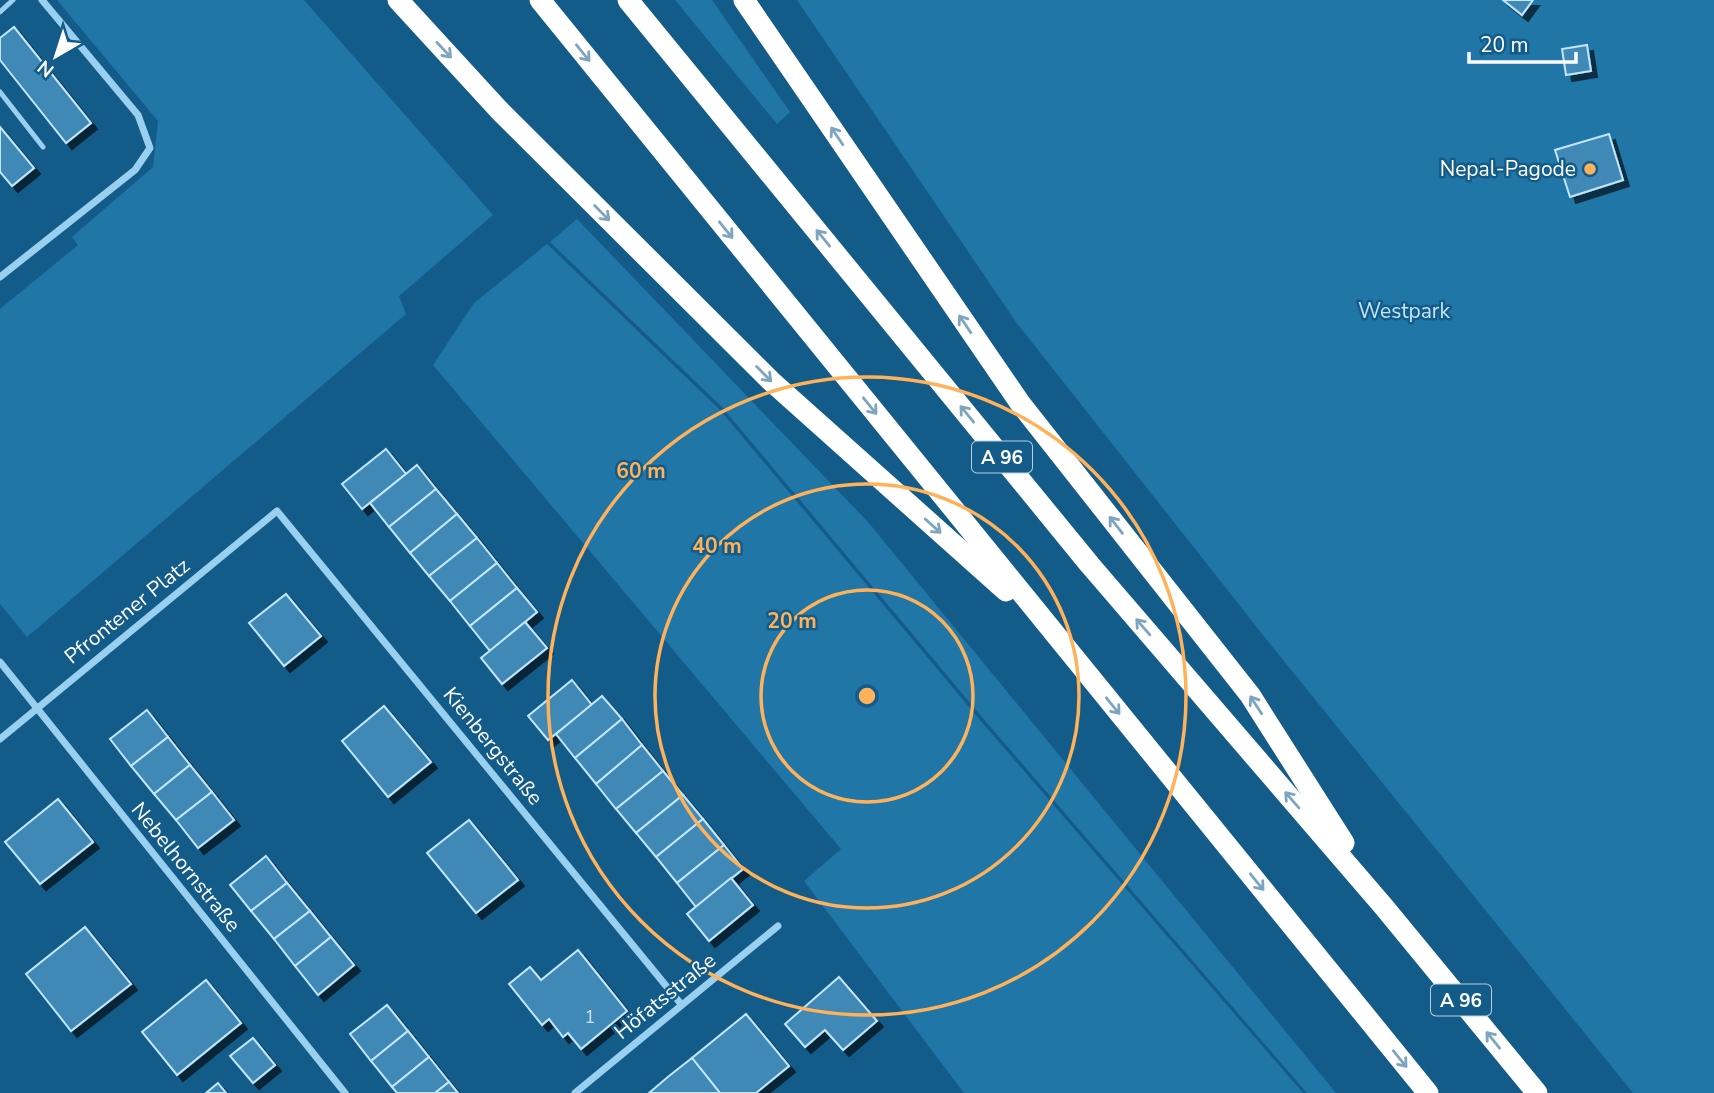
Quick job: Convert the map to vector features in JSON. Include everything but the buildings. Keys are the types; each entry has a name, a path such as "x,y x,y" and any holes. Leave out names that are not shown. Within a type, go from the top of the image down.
{"highway":[{"path":"398,0 499,110 771,382 1055,634"},
{"path":"540,0 1428,1093"},
{"name":"A 96","path":"628,0 1090,565 1384,907 1537,1093"},
{"path":"744,0 1020,403 1250,695 1384,907"}],"street":[{"path":"0,277 135,170 150,148 138,115 42,0"},
{"name":"Pfrontener Platz","path":"0,739 277,511"},
{"name":"Kienbergstraße","path":"277,511 681,1004"},
{"name":"Nebelhornstraße","path":"0,662 345,1093"},
{"name":"Höfatsstraße","path":"575,1093 778,926"}],"lane":[{"path":"0,12 13,0"},
{"path":"0,92 43,147"}],"green space":[{"path":"57,0 304,0 493,215 399,296 406,314 27,637 0,604 0,309 78,245 72,237 153,167 158,121"},
{"path":"675,0 712,0 790,112 777,124"},
{"name":"Westpark","path":"797,0 1714,0 1714,1093 1633,1093 1263,635 1016,322"},
{"path":"577,219 868,522 1336,1093 1307,1093 987,723 722,407 550,242"},
{"path":"547,244 720,410 985,726 1303,1093 964,1093 804,881 841,849 433,365 474,303"}],"place":[{"name":"Nepal-Pagode","path":"1590,169"}]}
